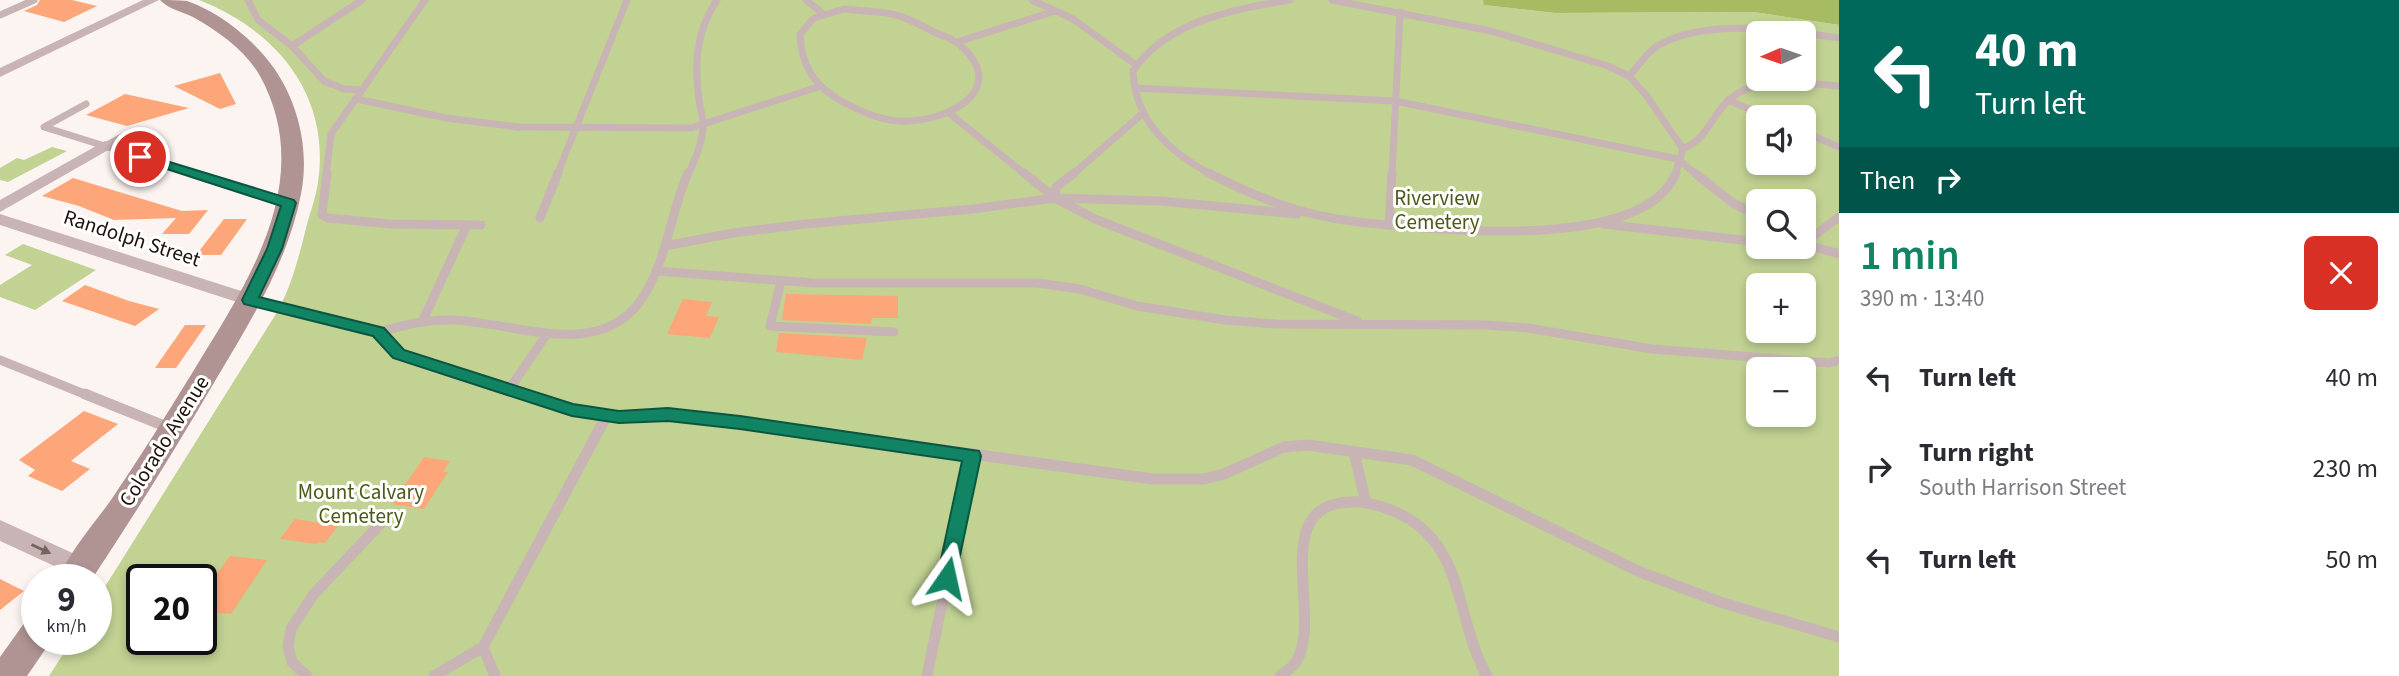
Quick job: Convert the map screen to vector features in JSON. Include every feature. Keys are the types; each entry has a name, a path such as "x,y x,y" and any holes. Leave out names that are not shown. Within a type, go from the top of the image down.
{"street":[{"path":"0,73 153,0"},
{"path":"169,0 207,17 233,35 261,62 281,93 292,130 295,172 289,203 274,249 250,300"},
{"path":"0,207 105,146"},
{"name":"Randolph Street","path":"0,219 250,300"},
{"name":"Colorado Avenue","path":"85,564 173,430 250,300"},
{"path":"0,530 60,564"},
{"path":"7,676 22,655"}],"lane":[{"path":"0,15 34,0"},
{"path":"248,0 258,20 292,46 324,81 337,88 362,90"},
{"path":"292,46 362,0"},
{"path":"425,0 328,141 322,215 328,218 390,224 481,225"},
{"path":"540,218 627,0"},
{"path":"250,300 379,332 423,320 500,324 547,334 584,335 611,328 628,318 657,271 681,190 697,154 704,125 696,78 696,46 702,23 717,0"},
{"path":"806,0 821,13"},
{"path":"1032,0 1094,33 1135,64"},
{"path":"1290,0 1199,22 1160,43 1135,64 1133,71 1142,114 1157,136 1189,161 1258,196 1309,215"},
{"path":"1332,0 1400,12 1545,45 1629,76 1646,95 1683,149"},
{"path":"850,9 882,12 905,18 957,42 970,57 978,79 971,98 949,113 916,121 874,118 844,106 818,87 803,61 800,42 806,23 821,13 850,9"},
{"path":"957,42 1055,10"},
{"path":"1389,225 1400,12"},
{"path":"1629,76 1658,45 1684,36 1757,29 1839,38"},
{"path":"665,246 793,225 973,209 1055,198 1161,201 1389,225 1487,232 1570,228 1598,223 1634,211 1658,195 1673,179 1683,149 1702,139 1728,100 1741,92 1769,84 1839,86"},
{"path":"357,99 471,122 576,129 704,125 818,87"},
{"path":"1135,88 1395,101 1678,159 1730,201 1746,210"},
{"path":"1728,100 1746,108"},
{"path":"86,104 44,127 261,197 289,203"},
{"path":"949,113 1055,198 1095,219 1366,324"},
{"path":"1055,198 1056,187 1097,155 1142,114"},
{"path":"105,146 127,132 140,131 148,134 141,143 125,151"},
{"path":"1816,137 1839,147"},
{"path":"1816,235 1839,217"},
{"path":"1598,223 1746,240"},
{"path":"423,320 467,225"},
{"path":"1816,247 1839,254"},
{"path":"657,271 853,284 994,281 1037,283 1080,289 1137,306 1225,320 1276,324 1486,325 1528,328 1653,349 1766,360 1836,363"},
{"path":"781,281 770,326 894,332"},
{"path":"379,332 398,354 572,410 607,415 680,416 972,456 1183,481 1224,474 1284,447 1308,445 1385,454 1412,460 1640,572 1720,602 1839,637"},
{"path":"508,391 547,334"},
{"path":"0,360 173,430"},
{"path":"434,676 483,647 607,415"},
{"path":"1354,452 1366,503"},
{"path":"927,676 972,456"},
{"path":"1280,676 1297,660 1304,638 1301,568 1308,521 1320,510 1354,501 1377,504 1402,514 1426,530 1442,551 1457,578 1462,610 1472,645 1487,676"},
{"path":"307,676 298,670 288,652 291,625 330,574 354,554 383,521"},
{"path":"483,647 495,676"}],"green space":[{"path":"199,0 1483,0 1485,5 1555,13 1753,12 1813,21 1746,21 1746,91 1816,91 1816,22 1839,25 1839,676 49,676 63,655 112,655 112,575 279,309 295,270 318,182 320,150 316,121 306,94 292,70 274,48 252,29"},
{"path":"1483,0 1839,0 1839,25 1753,12 1555,13 1484,5"},
{"path":"52,147 67,151 8,182 0,180 0,168 17,158 24,160"},
{"path":"23,244 96,270 35,310 0,297 0,285 32,265 5,255"}],"building":[{"path":"40,0 72,0 97,6 64,22 24,11 37,5"},
{"path":"220,73 236,104 220,109 174,86"},
{"path":"125,94 189,108 127,126 86,115"},
{"path":"73,178 182,211 208,210 189,234 162,234 176,218 114,220 79,206 42,196"},
{"path":"224,219 247,219 221,255 196,255"},
{"path":"85,285 159,309 135,326 62,301"},
{"path":"786,294 898,296 898,318 872,318 871,324 782,320"},
{"path":"683,299 712,302 706,316 719,317 710,338 667,334"},
{"path":"185,325 206,325 176,368 155,368"},
{"path":"779,333 867,338 862,360 776,352"},
{"path":"84,411 118,424 71,461 90,469 62,491 28,476 35,470 19,460"},
{"path":"424,457 450,461 443,472 448,472 424,509 392,504"},
{"path":"295,519 338,526 325,543 280,539"},
{"path":"230,556 267,560 231,614 217,613 217,573"},
{"path":"0,579 21,590 21,593 0,610"}],"route":[{"path":"140,157 261,197 289,203 274,249 250,300 379,332 398,354 572,410 619,417 668,414 740,422 972,456 947,578"}],"park label":[{"name":"Riverview Cemetery","path":"1437,210"},
{"name":"Mount Calvary Cemetery","path":"361,504"}]}
